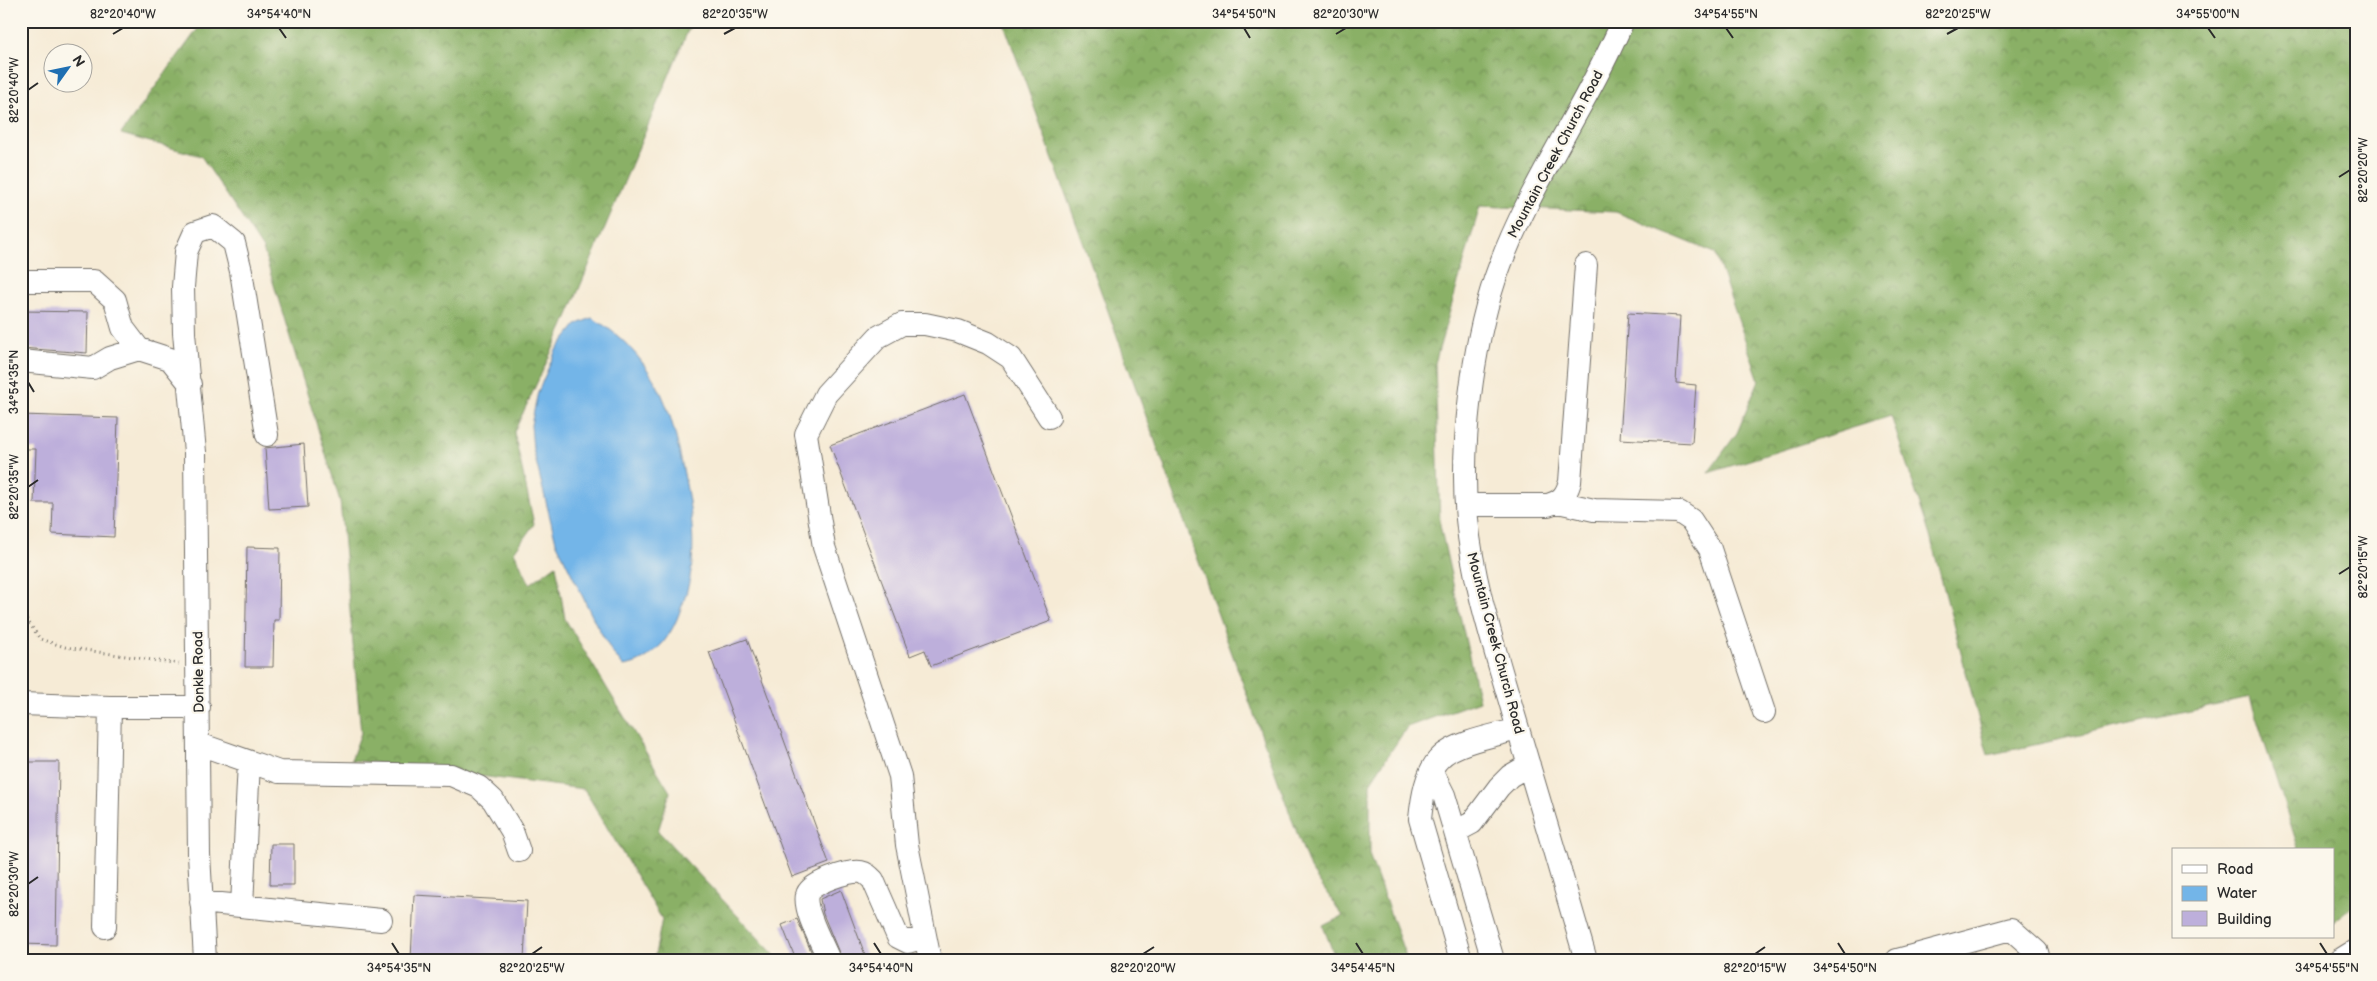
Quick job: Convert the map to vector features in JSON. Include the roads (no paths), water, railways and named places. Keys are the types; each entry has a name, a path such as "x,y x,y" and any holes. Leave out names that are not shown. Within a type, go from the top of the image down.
{"street":[{"name":"Mountain Creek Church Road","path":"1586,960 1518,729 1475,572 1467,505 1466,464 1469,410 1480,338 1494,281 1513,231 1623,21"},
{"name":"Donkle Road","path":"205,960 201,902 195,452 184,332 184,287 186,252 195,232 213,226 234,243 267,435"},
{"path":"1467,505 1548,505 1558,502 1566,494 1570,482 1586,265"},
{"path":"21,281 94,281 115,300 123,328 138,349"},
{"path":"930,960 907,845 900,776 824,547 816,510 806,434 826,394 878,337 902,324 925,324 958,331 988,343 1011,358 1050,417"},
{"path":"21,362 93,368 110,358 138,349 170,359 190,384"},
{"path":"1558,502 1594,510 1679,512 1691,520 1710,549 1764,712"},
{"path":"21,704 199,707"},
{"path":"105,927 110,707"},
{"path":"1461,960 1420,819 1422,802 1432,771 1440,757 1453,749 1518,729"},
{"path":"199,744 279,772 451,775 479,787 493,800 512,831 519,851"},
{"path":"242,906 249,762"},
{"path":"1455,832 1472,823 1499,787 1510,776 1529,765"},
{"path":"1432,771 1444,794 1493,960"},
{"path":"830,960 806,902 807,894 815,884 852,872 867,874 873,880 898,937 908,942 925,937"},
{"path":"201,902 381,920"},
{"path":"1897,960 2011,929 2037,952 2039,960"},
{"path":"2340,960 2356,950"}],"water":[{"path":"592,318 612,331 629,347 651,375 662,395 670,416 678,448 687,487 692,523 693,540 690,575 675,624 662,644 653,652 640,661 623,666 612,652 596,624 556,542 533,449 531,425 538,392 556,350 577,324"}]}
